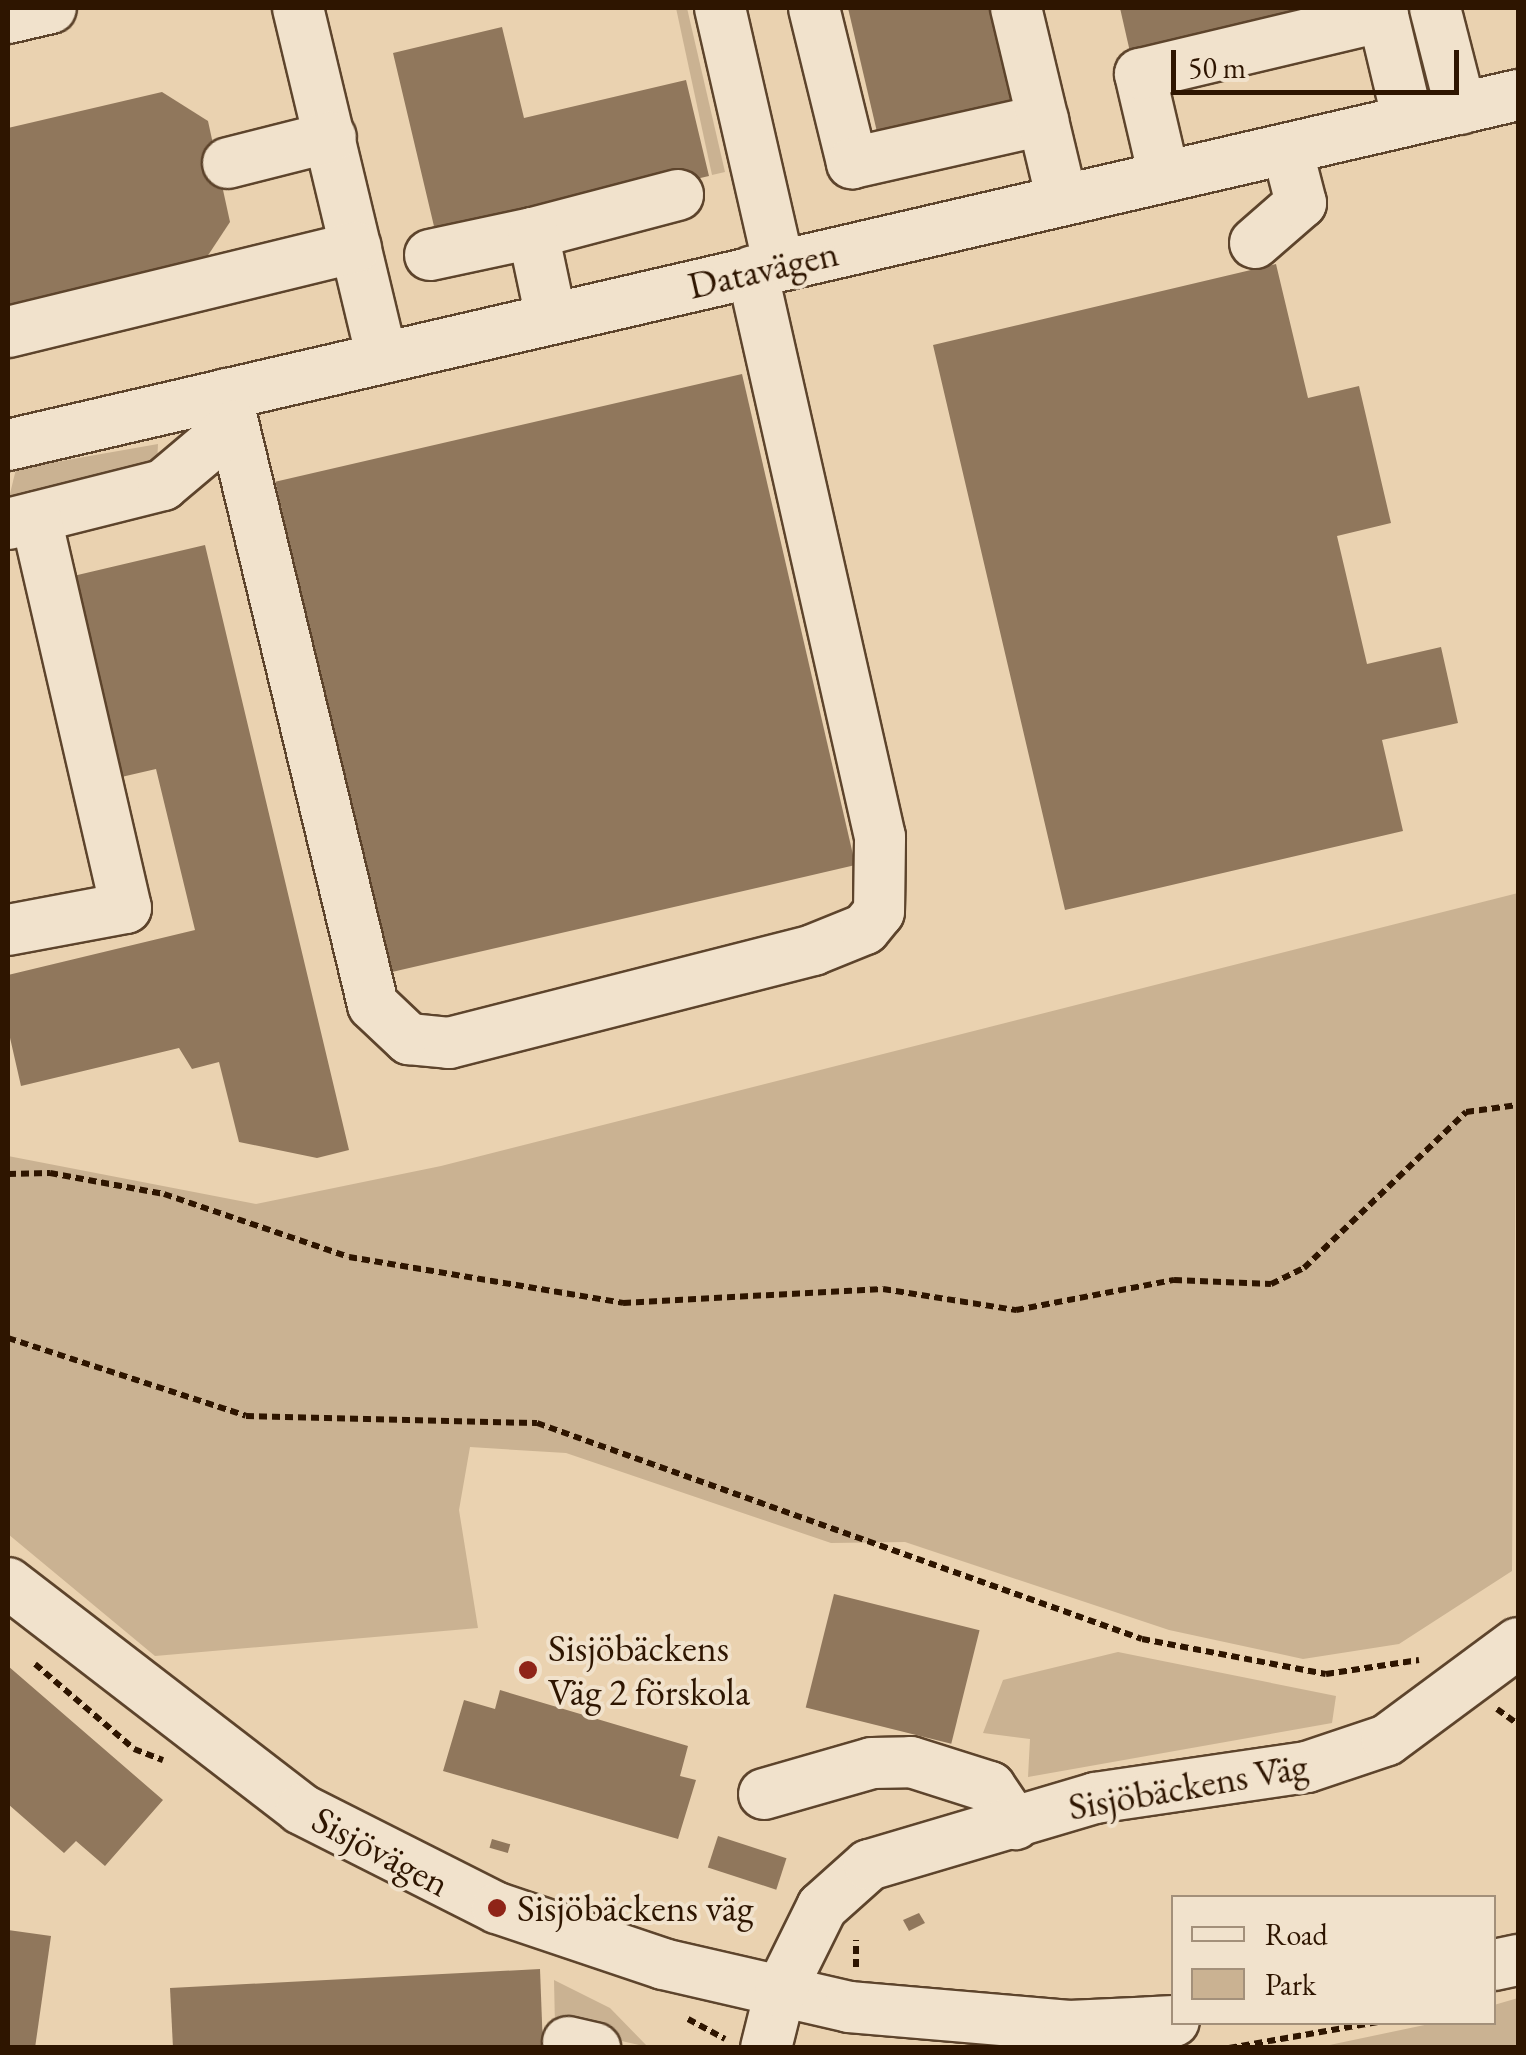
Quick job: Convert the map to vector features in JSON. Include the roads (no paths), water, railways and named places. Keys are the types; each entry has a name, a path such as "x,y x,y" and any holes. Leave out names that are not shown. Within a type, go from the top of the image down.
{"street":[{"path":"8,18 51,8"},
{"path":"298,8 382,358"},
{"path":"229,410 344,907 373,1005 390,1028 449,1043 813,950 866,930 885,888 765,268 720,8"},
{"path":"814,8 852,163 1043,120"},
{"path":"1016,8 1062,200"},
{"path":"1435,8 1461,108"},
{"path":"1164,176 1140,74 1382,16 1408,120"},
{"name":"Datavägen","path":"8,444 229,410 382,358 1518,95"},
{"path":"228,163 332,137"},
{"path":"1256,243 1301,203 1286,148"},
{"path":"430,255 678,195"},
{"path":"532,232 551,318"},
{"path":"8,332 356,247"},
{"path":"8,930 126,908 22,520 163,485 229,410"},
{"name":"Sisjövägen","path":"8,1583 229,1759 365,1846 564,1933 780,1992 889,2012 1071,2037 1171,2021"},
{"name":"Sisjöbäckens Väg","path":"766,2048 780,1992 842,1883 908,1847 1016,1824 1095,1798 1307,1767 1387,1740 1468,1687 1518,1643"},
{"path":"764,1794 911,1762 990,1788 1016,1824"}],"place":[{"name":"Sisjöbäckens Väg 2 förskola","path":"528,1670"},
{"name":"Sisjöbäckens väg","path":"497,1908"}]}
